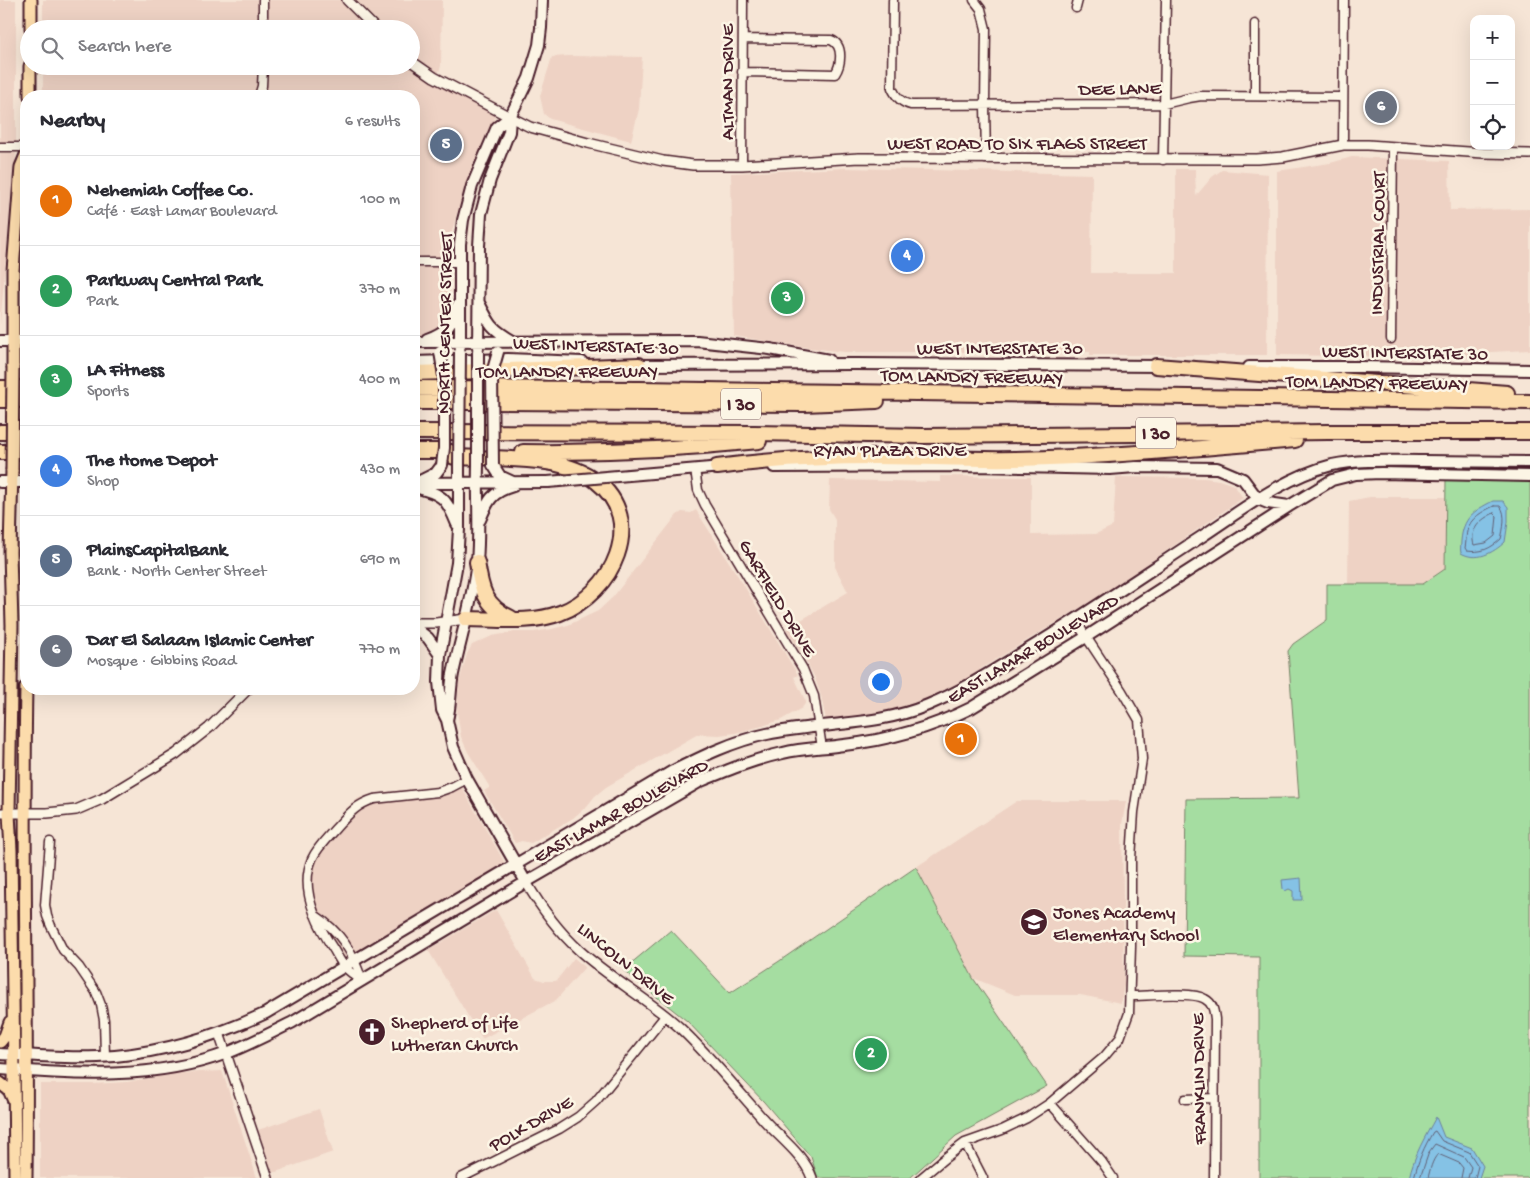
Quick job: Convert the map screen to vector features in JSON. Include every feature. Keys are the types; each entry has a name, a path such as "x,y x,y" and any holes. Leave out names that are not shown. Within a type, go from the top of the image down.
{"highway":[{"path":"420,373 639,365"},
{"path":"1156,366 1530,395"},
{"path":"0,388 20,388"},
{"name":"TOM LANDRY FREEWAY","path":"420,388 630,389 1530,402"},
{"name":"I 30","path":"420,402 804,404 955,401 992,394"},
{"path":"0,400 20,400"},
{"path":"0,422 20,422"},
{"path":"0,432 20,432"},
{"name":"I 30","path":"420,432 923,436 1530,432"},
{"path":"717,467 765,461 873,457 1004,459 1068,457 1140,453 1390,432"},
{"path":"486,458 653,450 826,435"},
{"path":"0,453 20,452"},
{"path":"420,452 451,458"},
{"path":"420,455 521,460 576,469 596,480 608,492 616,506 621,535 619,552 600,585 590,596 575,606 544,618 466,619"},
{"path":"477,562 484,595 493,607 503,615 514,619"}],"main road":[{"path":"31,0 31,20"},
{"name":"NORTH CENTER STREET","path":"477,483 486,458 478,347 478,246 481,214 490,180 509,132 510,117 529,78 541,28 542,0"},
{"path":"30,75 30,90"},
{"name":"NORTH CENTER STREET","path":"459,482 451,458 460,346 460,244 463,220 472,186 497,128 510,117"},
{"path":"14,1178 13,998 4,813 12,625 6,482 12,470 13,270 20,180"},
{"path":"421,341 441,334 447,329 461,295"},
{"path":"478,302 490,325 514,342"},
{"path":"0,340 20,341"},
{"path":"421,341 478,347 514,342 697,341 770,349 854,364"},
{"path":"420,481 436,473 451,458 444,448 444,376 440,352 421,341"},
{"path":"514,342 504,346 498,352 492,374 486,458 500,476 519,483"},
{"name":"WEST INTERSTATE 30","path":"420,362 508,358 639,365 854,364 1530,370"},
{"name":"EAST LAMAR BOULEVARD","path":"0,1054 105,1056 136,1054 219,1033 266,1012 671,772 695,760 736,743 765,734 870,721 926,706 953,694 981,679 1074,620 1258,499 1295,479 1315,471 1340,464 1385,460 1530,462"},
{"name":"RYAN PLAZA DRIVE","path":"420,484 548,482 717,467 976,466 1217,468 1243,479 1258,499"},
{"name":"EAST LAMAR BOULEVARD","path":"0,1069 93,1073 144,1072 186,1064 226,1053 255,1041 293,1022 526,882 701,781 731,768 784,752 883,740 958,715 1086,637 1332,480 1356,474 1381,473 1530,476"},
{"path":"6,482 20,482"},
{"name":"LINCOLN DRIVE","path":"459,482 457,563 440,655 440,699 453,747 467,779 526,882"},
{"name":"LINCOLN DRIVE","path":"447,720 453,674 477,562 477,483"},
{"path":"478,528 490,498 503,488 519,483"},
{"path":"420,486 442,497 452,510 459,529"},
{"path":"1258,499 1268,503 1289,506"},
{"path":"420,632 428,638 440,655"},
{"path":"26,695 26,1178"},
{"path":"0,1042 5,1036 10,1022 13,998"},
{"path":"0,1083 9,1090 14,1101"}],"street":[{"path":"263,0 263,20"},
{"path":"347,0 367,20"},
{"name":"ALTMAN DRIVE","path":"742,165 743,0"},
{"name":"DEE LANE","path":"893,0 892,88 899,99 905,104 1164,104 1201,96 1342,97"},
{"path":"974,0 981,9 986,29 986,158"},
{"path":"1163,160 1166,0"},
{"path":"1343,145 1344,0"},
{"path":"1255,24 1255,96"},
{"path":"742,72 835,74 838,69 840,55 838,45 831,40 743,39"},
{"name":"WEST ROAD TO SIX FLAGS STREET","path":"420,67 434,77 530,127 663,160 693,165 742,165 859,158 1257,159 1283,157 1343,145 1530,154"},
{"path":"261,90 263,75"},
{"path":"0,147 20,147"},
{"name":"INDUSTRIAL COURT","path":"1390,339 1393,147"},
{"path":"420,262 460,262"},
{"name":"GARFIELD DRIVE","path":"694,469 698,490 705,505 803,669 812,688 822,748"},
{"path":"420,623 466,619"},
{"path":"921,1178 965,1143 1002,1130 1027,1118 1050,1103 1104,1057 1120,1038 1129,1013 1131,859 1134,812 1142,759 1139,720 1122,691 1074,620"},
{"path":"4,813 76,810 102,799 176,754 209,728 242,695"},
{"path":"362,981 344,966 324,935 309,895 308,878 312,860 326,839 355,807 364,802 374,799 438,792 467,779"},
{"path":"50,842 45,905 47,916 63,950 79,967 96,992 104,1020 105,1056"},
{"name":"LINCOLN DRIVE","path":"526,882 554,922 578,950 679,1027 799,1157 810,1171 812,1178"},
{"path":"316,915 327,922 339,935 356,960 362,981"},
{"name":"FRANKLIN DRIVE","path":"1130,996 1194,995 1205,998 1214,1009 1216,1019 1214,1178"},
{"name":"POLK DRIVE","path":"461,1178 559,1129 578,1117 596,1101 665,1016"},
{"path":"219,1033 268,1178"},
{"path":"1185,1099 1214,1098"},
{"path":"1050,1103 1102,1162 1113,1178"},
{"path":"965,1143 984,1178"}],"shaded area":[{"path":"0,0 16,0 16,143 0,143"},
{"path":"43,0 442,0 441,66 436,80 497,112 457,213 450,239 447,318 439,329 427,337 420,338 420,90 43,90 43,75 420,75 420,20 43,20"},
{"path":"552,57 642,57 639,109 631,141 550,119 544,114 540,96"},
{"path":"0,153 16,153 0,325"},
{"path":"1352,157 1449,161 1450,210 1530,209 1530,350 1491,352 1466,358 1277,355 1277,171 1330,163"},
{"path":"846,168 1092,174 1091,273 1176,273 1176,169 1195,169 1196,196 1212,177 1222,170 1268,174 1267,355 1090,355 1090,352 845,352 734,336 731,173"},
{"path":"940,476 1031,477 1031,535 1096,534 1113,526 1116,477 1205,478 1219,480 1234,485 1243,498 1111,589 980,669 983,674 942,696 893,712 852,720 828,721 826,720 815,678 786,629 848,592 835,567 835,519 829,509 830,480 940,482"},
{"path":"1370,497 1446,497 1445,569 1423,584 1348,585 1349,501"},
{"path":"696,510 798,675 794,677 806,702 802,708 781,720 759,727 719,735 698,734 606,787 573,818 531,843 522,841 515,843 484,791 489,786 461,737 457,711 458,695 459,682 467,654 472,645 492,636 552,629 568,625 598,611 613,597 677,515 682,512 691,513"},
{"path":"457,779 506,865 339,964 328,946 305,874 311,853 320,839 345,810 359,798 386,792 439,787 454,782"},
{"name":"Jones Academy Elementary School","path":"1017,801 1126,801 1122,824 1124,985 1121,1003 1080,995 1015,995 973,978 916,867"},
{"path":"496,910 535,978 544,981 556,981 574,958 585,967 556,1000 482,1039 428,950"},
{"path":"222,1071 257,1178 40,1178 40,1084 127,1082 179,1073"},
{"path":"319,1109 333,1152 273,1173 258,1130"}],"green space":[{"path":"1446,479 1530,481 1530,1178 1259,1178 1259,957 1184,956 1186,799 1299,798 1288,651 1293,644 1327,620 1327,584 1423,584 1445,569"},
{"path":"916,867 973,978 1047,1086 956,1136 910,1178 818,1178 811,1157 764,1102 687,1021 623,970 671,930 730,993"}],"water":[{"path":"1493,501 1503,501 1508,507 1505,542 1495,550 1484,555 1473,557 1461,553 1462,533 1470,516"},
{"path":"1301,878 1302,900 1293,900 1293,891 1289,889 1285,891 1283,889 1282,880"},
{"path":"1436,1117 1444,1137 1472,1148 1483,1166 1479,1178 1409,1178 1417,1154"}],"place":[{"name":"Dar El Salaam Islamic Center","path":"1381,107"},
{"name":"PlainsCapitalBank","path":"446,145"},
{"name":"The Home Depot","path":"907,256"},
{"name":"LA Fitness","path":"787,298"},
{"name":"Nehemiah Coffee Co.","path":"961,739"},
{"name":"Jones Academy Elementary School","path":"1034,922"},
{"name":"Shepherd of Life Lutheran Church","path":"372,1032"},
{"name":"Parkway Central Park","path":"871,1054"}]}
